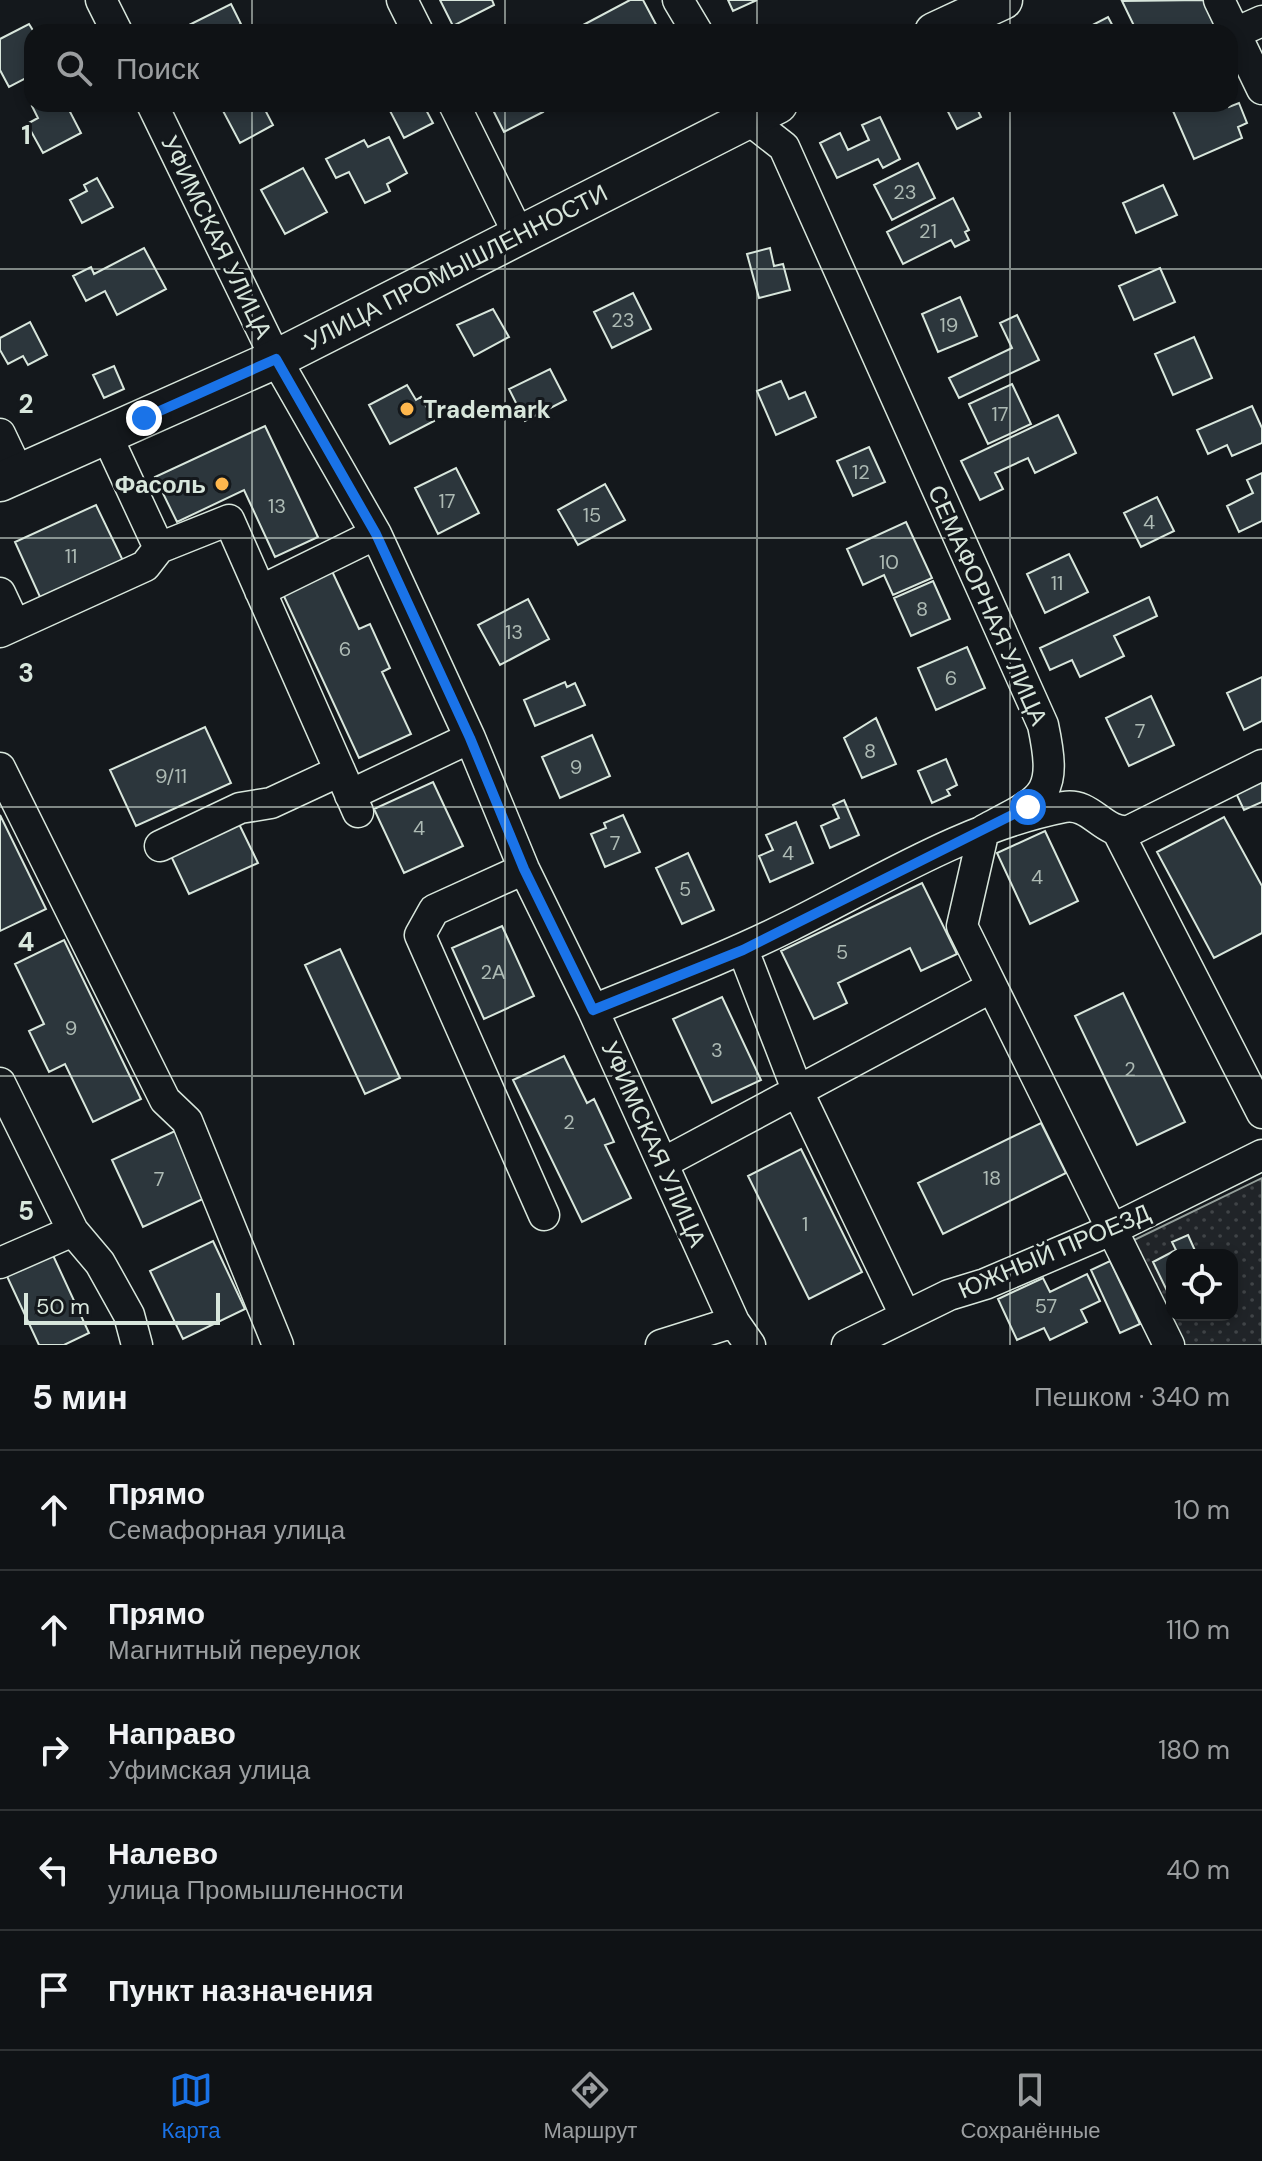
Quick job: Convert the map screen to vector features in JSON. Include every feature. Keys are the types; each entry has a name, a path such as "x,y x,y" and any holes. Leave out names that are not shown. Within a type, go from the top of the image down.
{"main road":[{"path":"951,24 1003,0"},
{"name":"УЛИЦА ПРОМЫШЛЕННОСТИ","path":"10,478 276,359 748,112"}],"street":[{"path":"101,0 113,24"},
{"path":"402,0 414,24"},
{"path":"678,0 692,24"},
{"path":"1219,0 1248,27 1262,89"},
{"name":"УФИМСКАЯ УЛИЦА","path":"156,112 276,359 376,534 470,738 524,869 593,1010 742,1334"},
{"path":"458,112 518,233"},
{"name":"СЕМАФОРНАЯ УЛИЦА","path":"756,112 784,147 1043,725 1051,764 1049,785 1028,807 984,830"},
{"path":"0,434 10,478"},
{"path":"106,434 159,548"},
{"path":"0,593 8,628 145,566 159,548 229,520 349,793"},
{"path":"260,591 376,534"},
{"path":"160,846 240,808 349,793 470,738"},
{"path":"1118,832 1129,831 1262,765"},
{"path":"0,768 165,1100 187,1121 278,1345"},
{"path":"593,1010 743,950 984,830 1067,806 1079,808 1118,832 1262,1113"},
{"path":"984,830 962,926 1169,1345"},
{"path":"524,869 434,910 420,935 544,1215"},
{"path":"743,950 798,1092 905,1315"},
{"path":"663,1163 992,987"},
{"path":"0,1083 73,1231 100,1263 129,1315 137,1345"},
{"name":"ЮЖНЫЙ ПРОЕЗД","path":"847,1345 905,1315 1111,1230 1262,1155"},
{"path":"0,1263 73,1231"},
{"path":"661,1345 742,1334"}],"shaded area":[{"path":"1262,1178 1262,1345 1179,1345 1168,1321 1238,1321 1238,1249 1166,1249 1166,1318 1130,1242"}],"building":[{"path":"440,0 492,0 494,5 452,24"},
{"path":"630,0 643,0 656,24 585,24"},
{"path":"728,0 757,0 733,11"},
{"path":"1205,0 1216,24 1133,24 1122,1"},
{"path":"231,4 241,24 191,24"},
{"path":"1108,17 1112,24 1094,24"},
{"path":"24,27 24,79 9,87 0,70 0,39"},
{"path":"1238,103 1247,123 1238,127 1242,138 1194,159 1173,112 1238,112"},
{"path":"35,112 70,112 81,133 43,153 27,124 38,118"},
{"path":"224,112 266,112 273,125 240,143"},
{"path":"391,112 427,112 433,123 404,138"},
{"path":"494,112 543,112 504,132"},
{"path":"948,112 979,112 981,117 957,129"},
{"path":"880,117 900,159 883,168 878,159 837,178 820,143 840,133 848,150 869,140 862,125"},
{"path":"389,137 407,173 387,184 390,191 365,203 349,172 336,178 326,159 364,140 368,147"},
{"path":"918,163 935,198 892,220 874,185"},
{"path":"303,168 327,212 285,234 261,190"},
{"path":"97,178 113,207 82,223 70,200 87,191 84,185"},
{"path":"1163,185 1177,215 1136,233 1123,203"},
{"path":"953,198 969,230 965,232 969,240 955,247 951,240 903,264 887,232"},
{"path":"144,248 166,289 117,315 105,291 86,301 73,276 91,267 94,274"},
{"path":"770,248 774,266 783,264 790,290 759,298 747,254"},
{"path":"1160,268 1175,302 1134,320 1119,286"},
{"path":"633,293 651,329 612,348 594,312"},
{"path":"960,297 977,336 938,352 922,314"},
{"path":"493,309 509,337 474,356 457,325"},
{"path":"1017,315 1039,360 959,398 949,378 1012,348 1000,323"},
{"path":"30,322 47,355 28,365 23,356 8,364 0,350 0,338"},
{"path":"1194,337 1212,378 1173,395 1155,354"},
{"path":"114,366 124,389 104,398 93,375"},
{"path":"550,369 566,400 525,421 509,389"},
{"path":"781,381 789,399 805,392 816,417 776,435 757,391"},
{"path":"1012,384 1031,424 988,444 969,404"},
{"path":"407,385 416,400 421,397 434,421 390,444 369,405"},
{"path":"1252,406 1262,428 1262,443 1232,456 1227,445 1208,454 1197,430"},
{"path":"1058,415 1076,453 1035,473 1028,458 995,473 1003,489 980,500 961,461"},
{"path":"265,426 318,537 275,557 244,490 177,522 155,477"},
{"path":"869,447 885,482 853,496 837,461"},
{"path":"456,468 479,513 438,534 415,488"},
{"path":"1262,473 1262,521 1239,532 1227,506 1253,493 1247,480"},
{"path":"605,484 625,520 578,545 558,510"},
{"path":"1157,497 1174,531 1141,547 1124,513"},
{"path":"96,505 127,569 45,608 15,542"},
{"path":"906,522 932,578 893,595 884,575 863,585 847,549"},
{"path":"1069,554 1088,592 1045,613 1027,574"},
{"path":"331,569 359,629 370,624 390,668 382,672 411,734 359,758 282,592"},
{"path":"933,581 950,619 911,636 894,598"},
{"path":"1149,597 1157,616 1114,636 1124,656 1080,677 1072,660 1050,670 1040,648"},
{"path":"528,599 549,639 500,665 478,625"},
{"path":"967,647 985,688 936,710 918,668"},
{"path":"1262,677 1262,721 1244,730 1227,693"},
{"path":"565,682 567,687 575,683 585,705 535,726 524,700"},
{"path":"1151,696 1174,745 1129,766 1106,718"},
{"path":"876,718 896,764 862,778 844,738"},
{"path":"205,727 231,783 136,826 110,770"},
{"path":"592,735 610,776 560,798 542,757"},
{"path":"946,759 957,785 947,790 950,795 932,803 918,771"},
{"path":"1262,778 1262,802 1244,810 1235,791"},
{"path":"433,782 463,846 404,873 374,809"},
{"path":"844,800 859,835 830,848 821,826 839,818 833,805"},
{"path":"0,815 46,909 0,931"},
{"path":"623,815 640,852 605,867 591,834 606,828 604,823"},
{"path":"1224,817 1262,886 1262,933 1214,958 1157,852"},
{"path":"796,822 813,863 770,882 759,856 773,850 766,835"},
{"path":"239,824 258,863 189,894 171,856"},
{"path":"1045,831 1078,901 1030,924 997,853"},
{"path":"688,853 714,910 682,924 656,868"},
{"path":"922,883 957,954 921,971 910,948 838,983 847,1003 814,1019 781,951"},
{"path":"502,926 534,996 484,1019 452,948"},
{"path":"64,940 141,1099 93,1122 65,1064 49,1072 29,1031 44,1024 15,964"},
{"path":"340,949 400,1078 365,1094 305,965"},
{"path":"1123,993 1185,1122 1137,1145 1075,1016"},
{"path":"722,997 761,1080 712,1103 673,1019"},
{"path":"564,1056 587,1103 594,1099 614,1142 605,1145 631,1198 582,1222 513,1080"},
{"path":"1041,1123 1066,1173 943,1234 918,1183"},
{"path":"175,1131 205,1198 143,1227 112,1160"},
{"path":"801,1149 862,1272 809,1299 748,1176"},
{"path":"1188,1235 1194,1249 1176,1249 1172,1242"},
{"path":"213,1241 245,1309 183,1339 150,1271"},
{"path":"51,1251 89,1333 64,1345 39,1345 5,1272"},
{"path":"1166,1255 1166,1289 1153,1262"},
{"path":"1110,1261 1140,1324 1120,1333 1091,1270"},
{"path":"1087,1274 1100,1301 1081,1310 1087,1322 1050,1340 1044,1328 1017,1340 998,1299 1043,1278 1050,1292"}],"place":[{"name":"Trademark","path":"407,409"},
{"name":"Фасоль","path":"222,484"}],"route":[{"path":"144,418 276,359 376,534 470,738 524,869 593,1010 743,950 1028,807"}]}
